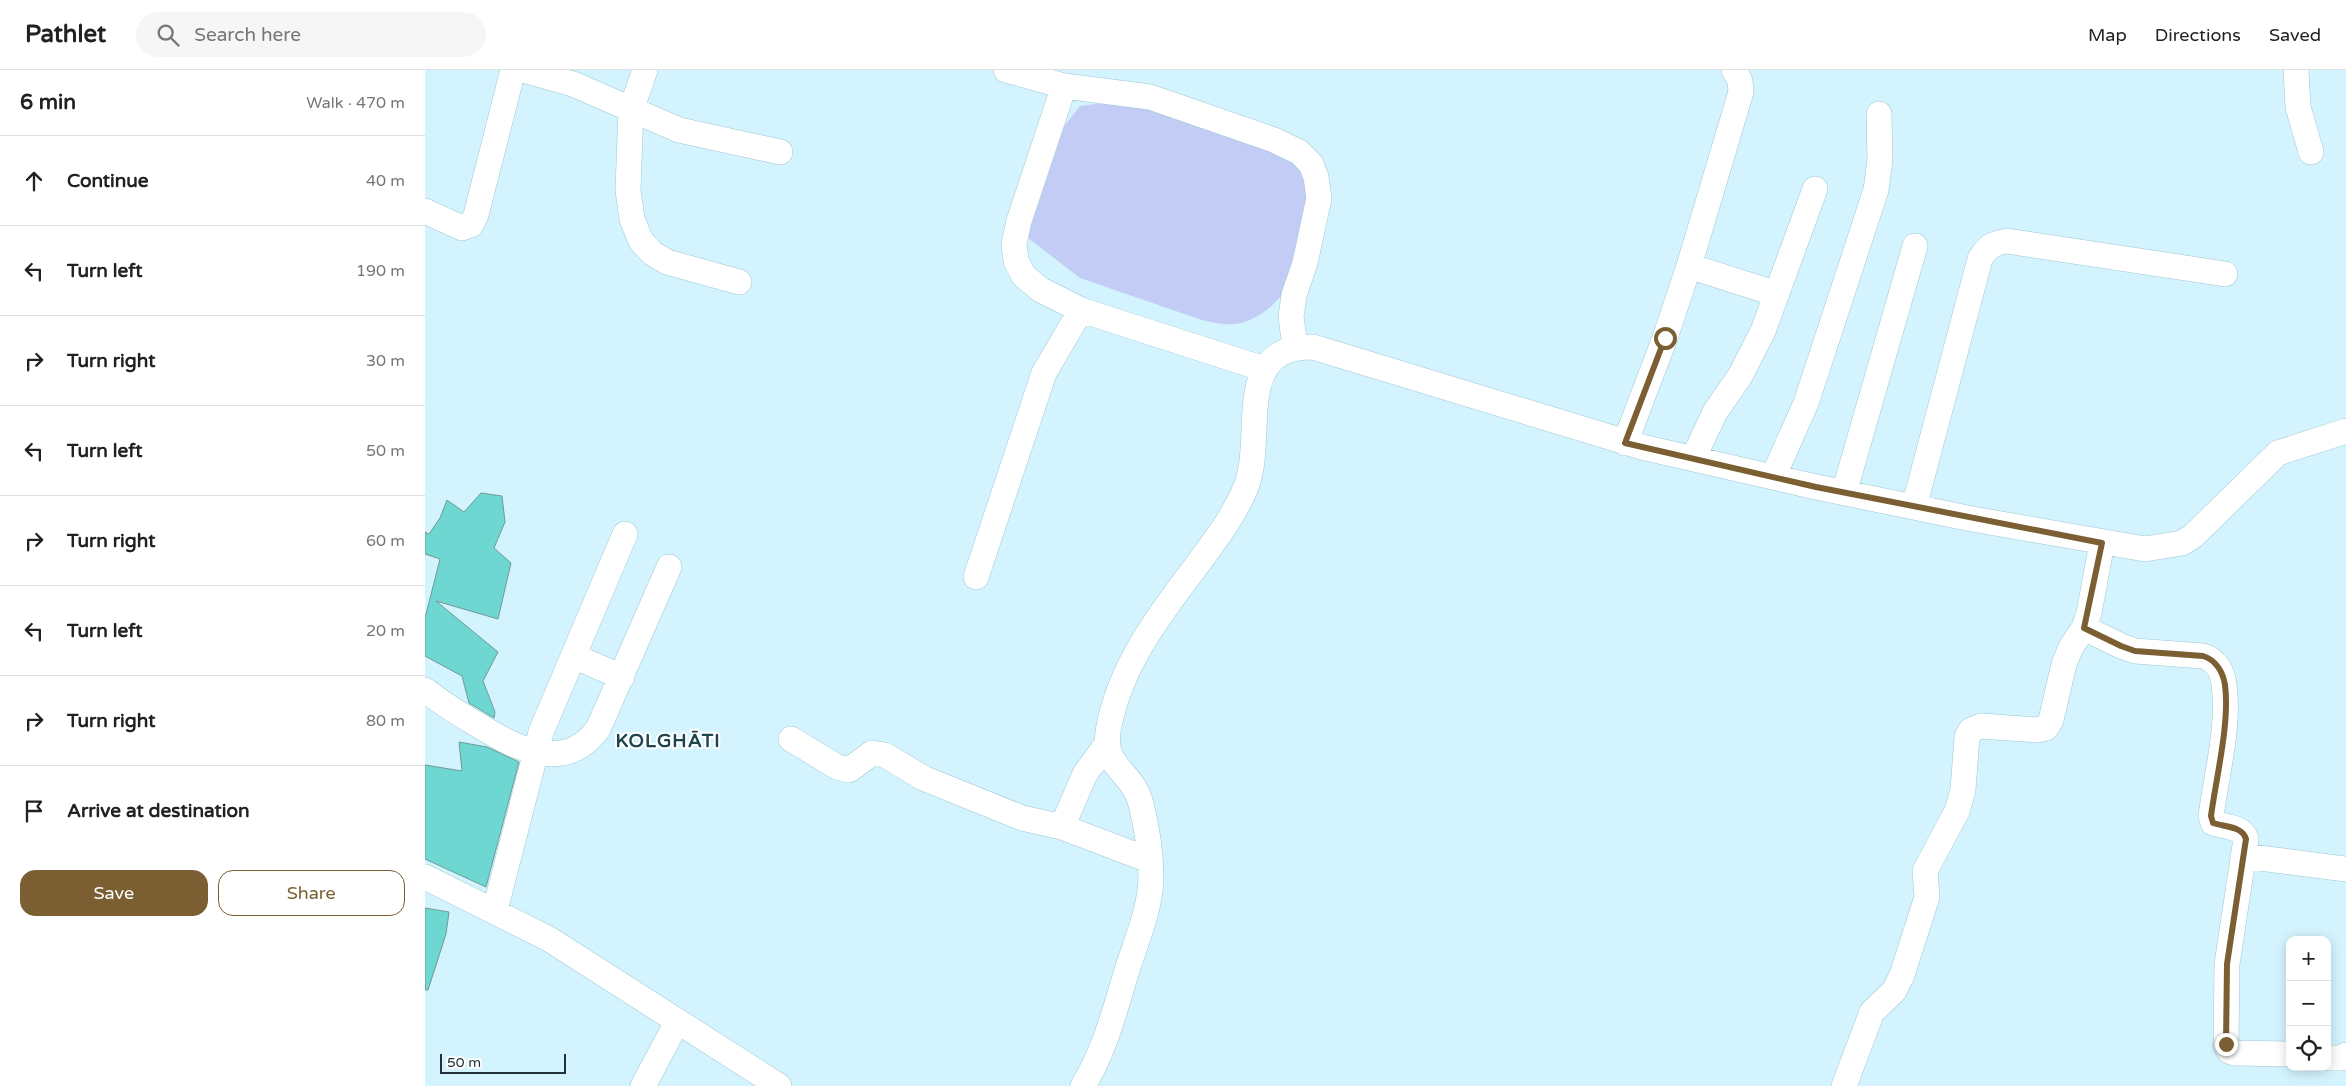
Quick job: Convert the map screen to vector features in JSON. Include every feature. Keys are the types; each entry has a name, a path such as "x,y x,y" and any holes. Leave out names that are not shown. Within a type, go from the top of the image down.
{"street":[{"path":"425,211 462,228 471,225 479,206 495,135 513,70"},
{"path":"523,70 573,84 607,97 631,110 687,133 779,152"},
{"path":"645,70 631,110 628,190 632,219 641,241 652,253 667,262 739,282"},
{"path":"1006,70 1064,86 1150,97 1273,140 1299,152 1311,164 1316,177 1319,198 1305,263 1294,295 1291,317 1295,346"},
{"path":"1625,443 1665,338 1689,266 1741,92 1740,81 1734,70"},
{"path":"2296,70 2298,107 2311,152"},
{"path":"1064,86 1019,221 1014,244 1016,261 1024,276 1041,290 1081,310 1264,369"},
{"path":"1773,477 1806,402 1876,190 1880,159 1879,114"},
{"path":"1693,459 1715,412 1740,376 1754,350 1777,294 1815,189"},
{"path":"1914,507 1980,259 1986,249 1996,243 2007,241 2225,274"},
{"path":"1843,493 1915,246"},
{"path":"1689,266 1777,294"},
{"path":"976,577 1044,373 1081,310"},
{"path":"1083,1086 1109,1030 1146,911 1151,880 1147,829 1140,800 1132,785 1110,758 1106,745 1109,725 1121,684 1134,654 1233,515 1247,484 1252,459 1257,386 1264,369 1281,352 1295,346 1313,347 1340,354 1625,443 1693,459 1843,493 2102,543 2145,549 2182,544 2193,536 2278,453 2346,431"},
{"path":"495,910 534,753 551,705 625,534"},
{"path":"1844,1086 1872,1012 1894,991 1902,975 1927,897 1925,871 1957,811 1963,790 1967,737 1971,730 1981,726 2037,730 2046,728 2051,720 2064,664 2071,647 2084,628 2102,543"},
{"path":"425,690 495,735 534,753 567,753 589,742 598,729 622,677 669,568"},
{"path":"2084,628 2135,651 2203,656 2213,659 2220,670 2225,684 2225,705 2211,816 2213,823 2244,833 2246,839 2227,964 2226,1044 2229,1051 2234,1053 2286,1054"},
{"path":"573,656 622,677"},
{"path":"791,739 837,767 849,770 872,753 885,755 923,778 995,808 1021,818 1062,827 1149,860"},
{"path":"1062,827 1085,774 1106,745"},
{"path":"2243,856 2346,869"},
{"path":"425,877 495,910 549,939 779,1086"},
{"path":"643,1086 677,1022"},
{"path":"2331,1058 2341,1058 2346,1055"}],"water":[{"path":"1120,101 1140,103 1289,157 1299,168 1304,178 1307,193 1304,223 1297,257 1287,286 1281,296 1259,315 1233,324 1199,319 1080,278 1028,238 1026,223 1055,138 1080,106"}],"building":[{"path":"481,493 502,496 505,522 494,548 511,563 498,619 436,601 498,652 483,681 495,712 494,718 469,703 462,676 425,656 425,618 440,559 425,554 425,532 429,534 440,518 447,500 464,512"},
{"path":"459,742 487,747 519,762 486,887 425,859 425,765 462,771"},
{"path":"425,908 449,912 446,934 428,990 425,990"}],"district":[{"name":"KOLGHĀTI","path":"668,741"}],"route":[{"path":"1665,338 1625,443 1816,487 2102,543 2089,613 2084,628 2135,651 2154,654 2203,656 2213,659 2220,670 2225,684 2225,705 2211,816 2213,823 2239,830 2244,833 2246,839 2225,980 2226,1044"}]}
